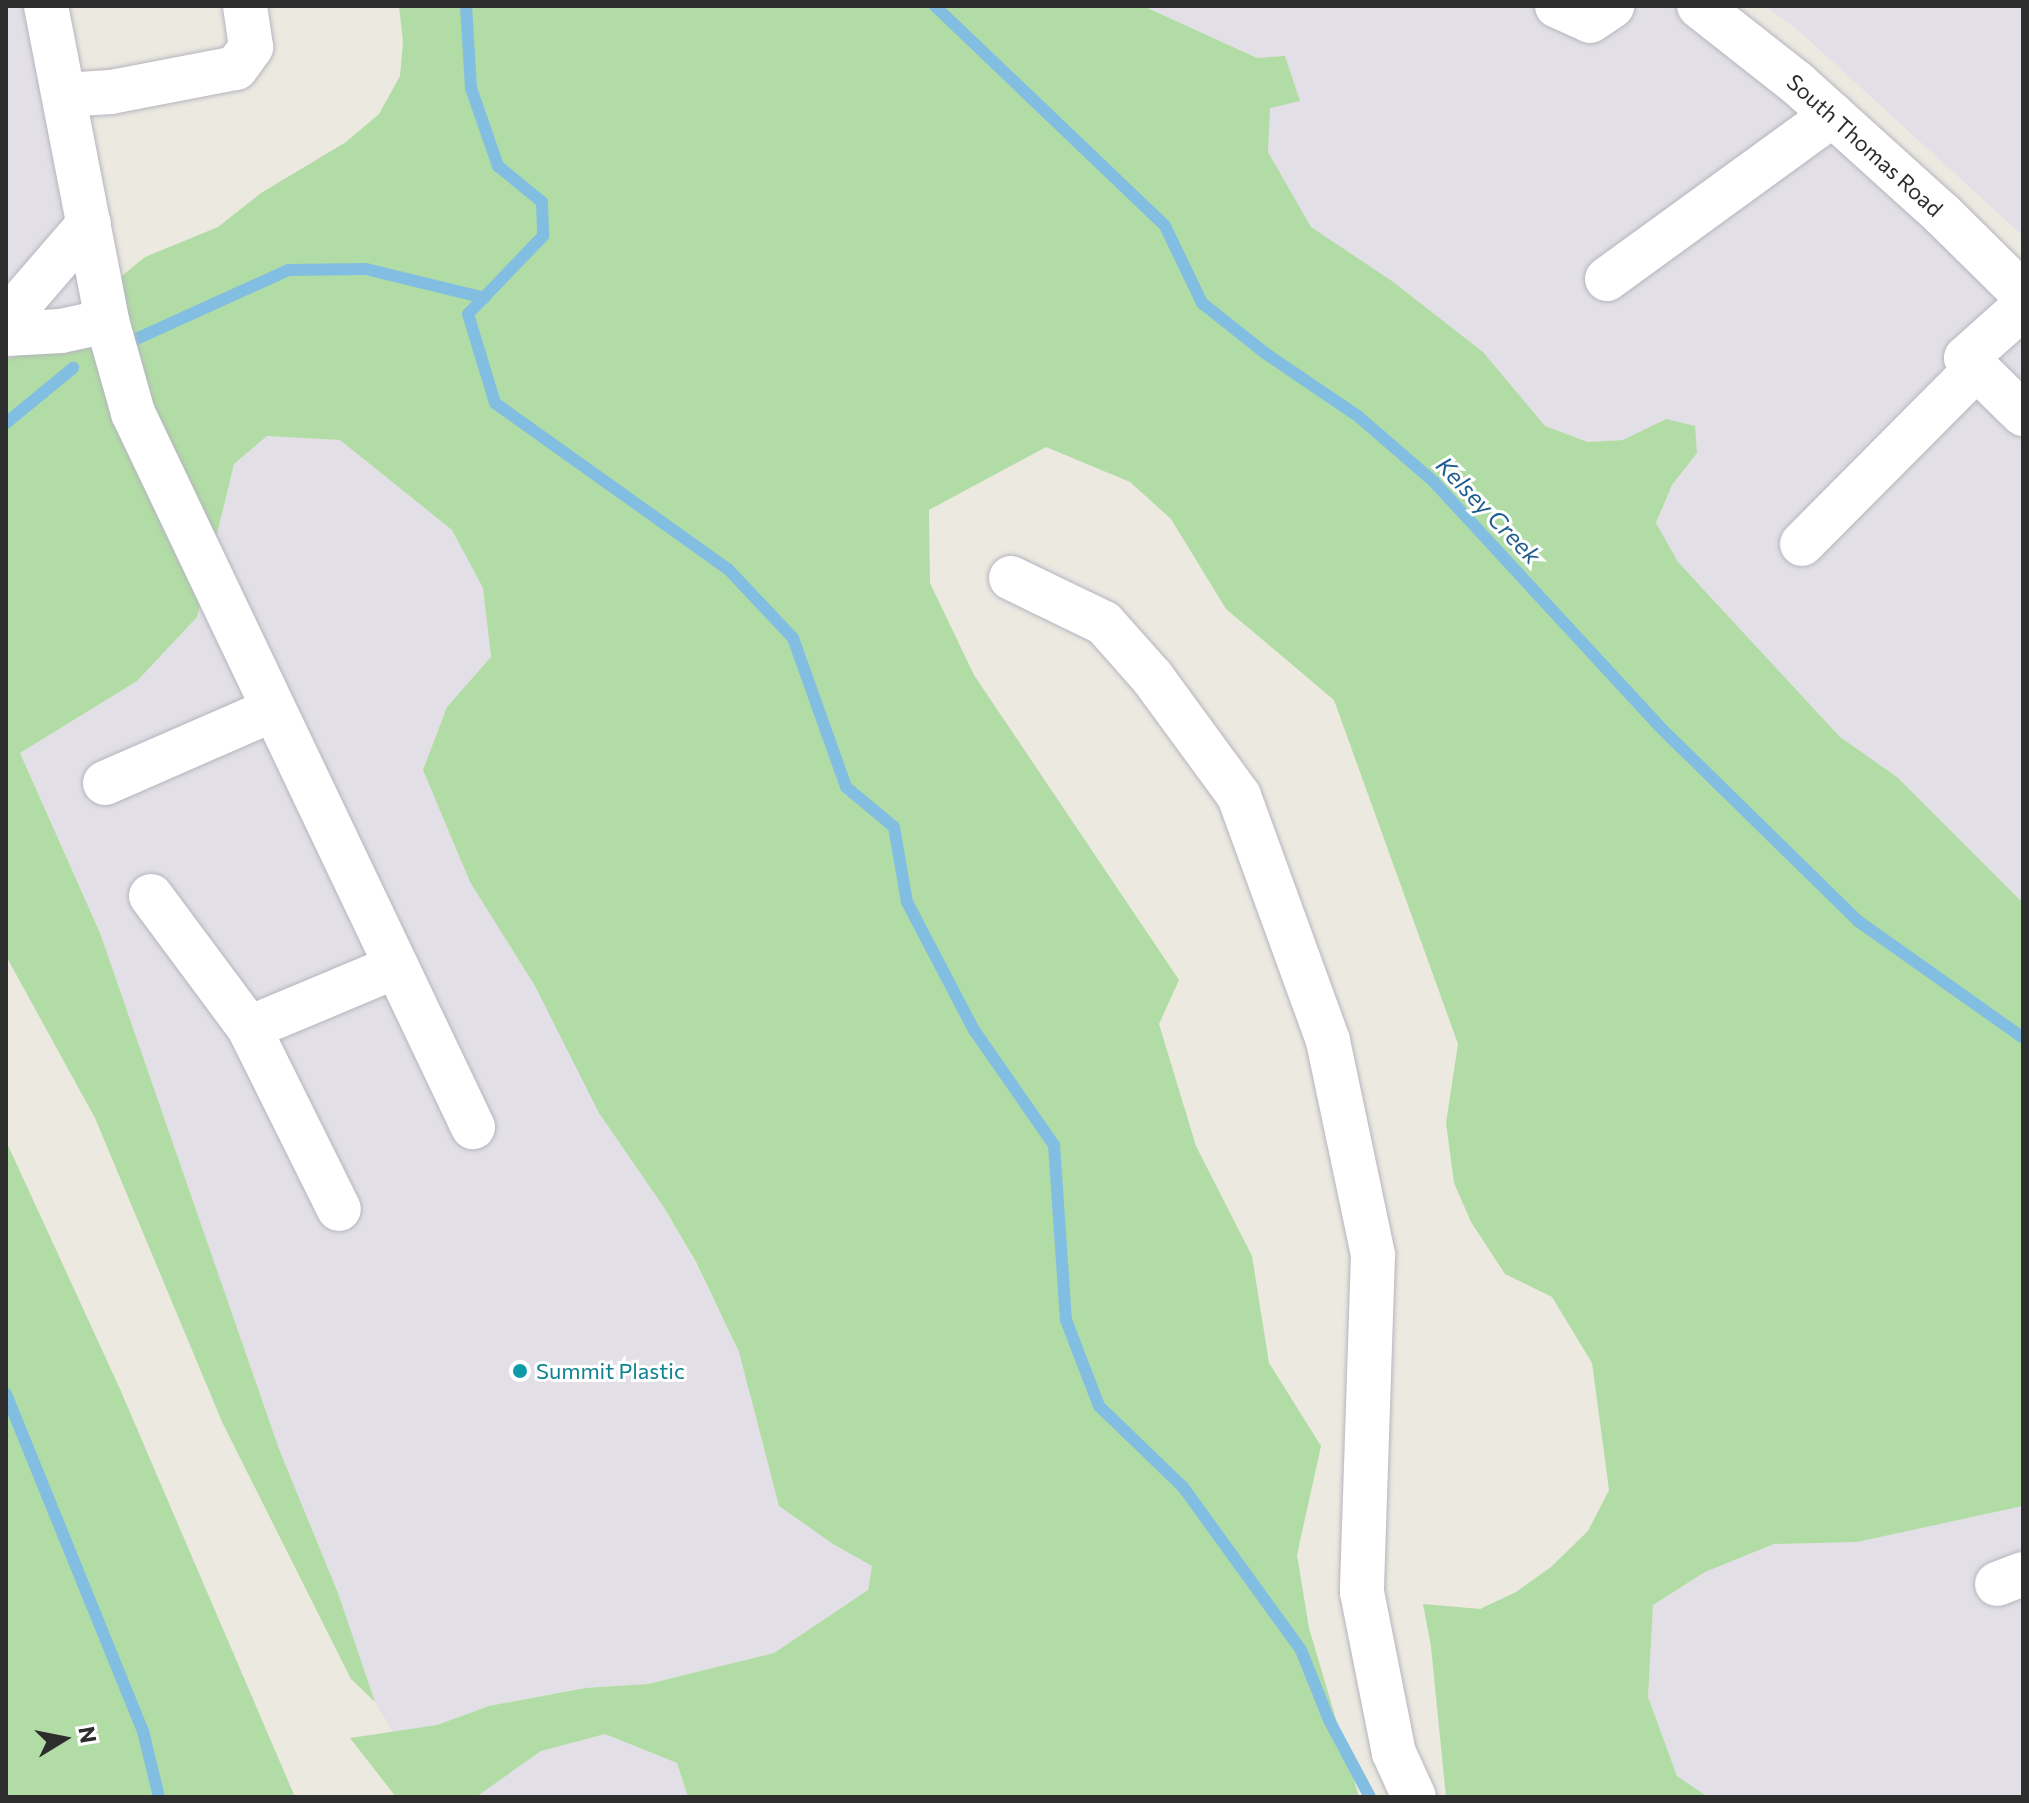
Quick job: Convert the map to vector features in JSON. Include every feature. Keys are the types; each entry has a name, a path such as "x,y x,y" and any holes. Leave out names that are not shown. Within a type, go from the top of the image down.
{"street":[{"path":"46,6 107,321 133,413 473,1127"},
{"path":"64,95 111,92 236,68 251,47 245,6"},
{"path":"1557,6 1590,21 1612,6"},
{"name":"South Thomas Road","path":"1699,6 1833,115 1942,214 2023,294"},
{"path":"1607,279 1833,115"},
{"path":"6,320 89,224"},
{"path":"2023,307 1966,358 2023,414"},
{"path":"6,334 61,331 107,321"},
{"path":"1802,544 1977,368"},
{"path":"1011,578 1104,623 1152,677 1239,796 1328,1041 1373,1255 1362,1592 1394,1753 1414,1797"},
{"path":"105,783 274,709"},
{"path":"151,896 249,1028 339,1209"},
{"path":"249,1028 397,966"}],"shaded area":[{"path":"6,6 29,6 96,335 6,359"},
{"path":"1143,6 1699,6 2023,294 2023,903 1897,777 1840,737 1678,562 1656,524 1672,485 1697,453 1666,419 1623,440 1588,442 1545,426 1483,352 1392,281 1311,228 1255,199 1257,58"},
{"path":"1765,6 2023,6 2023,236 1799,31"},
{"path":"267,436 340,440 452,530 483,588 491,657 448,707 423,770 470,882 535,986 695,1262 739,1352 779,1506 833,1544 872,1566 868,1590 774,1653 648,1684 585,1688 489,1706 437,1725 393,1732 375,1702 338,1593 279,1449 100,933 20,753 137,681 197,617 234,464"},
{"path":"2023,1506 2023,1797 1708,1797 1677,1776 1648,1697 1653,1605 1705,1572 1774,1544 1857,1542"},
{"path":"605,1734 677,1763 688,1797 476,1797 541,1751"}],"green space":[{"path":"399,6 1143,6 1257,58 1285,56 1300,101 1270,108 1268,152 1311,227 1392,281 1483,352 1545,426 1588,442 1623,440 1666,419 1695,426 1697,453 1672,485 1656,523 1678,562 1840,737 1897,777 2023,903 2023,1506 1857,1542 1774,1544 1705,1572 1653,1605 1648,1697 1677,1776 1708,1797 1446,1797 1431,1647 1423,1604 1480,1609 1516,1592 1551,1567 1588,1531 1609,1490 1592,1363 1552,1297 1505,1274 1471,1222 1454,1183 1446,1123 1458,1044 1334,700 1226,609 1171,519 1130,482 1046,447 929,510 930,583 974,675 1179,980 1159,1024 1196,1146 1252,1256 1269,1363 1321,1446 1297,1555 1309,1628 1359,1797 688,1797 677,1763 605,1734 541,1751 476,1797 396,1797 350,1738 437,1725 489,1706 585,1688 648,1684 774,1653 868,1590 872,1566 833,1544 779,1506 739,1352 696,1262 663,1206 599,1113 535,986 470,882 423,770 447,707 491,657 483,588 452,530 340,440 267,436 234,464 197,617 137,681 20,753 100,933 279,1449 338,1593 375,1702 351,1679 223,1424 95,1118 6,956 6,359 29,352 145,257 218,227 261,193 346,142 379,114 400,76 403,42"},
{"path":"6,1141 120,1389 295,1797 6,1797"}],"waterway":[{"path":"466,6 471,88 498,166 542,202 543,236 468,314 495,403 728,569 793,638 846,787 894,827 907,902 974,1030 1054,1145 1066,1320 1099,1406 1183,1487 1301,1650 1329,1720 1370,1797"},
{"name":"Kelsey Creek","path":"935,6 1165,226 1202,303 1265,353 1359,417 1434,482 1662,729 1858,921 2023,1038"},
{"path":"134,340 288,270 366,269 485,298"},
{"path":"6,423 73,368"},
{"path":"6,1394 143,1731 159,1797"}],"place":[{"name":"Summit Plastic","path":"520,1371"}]}
